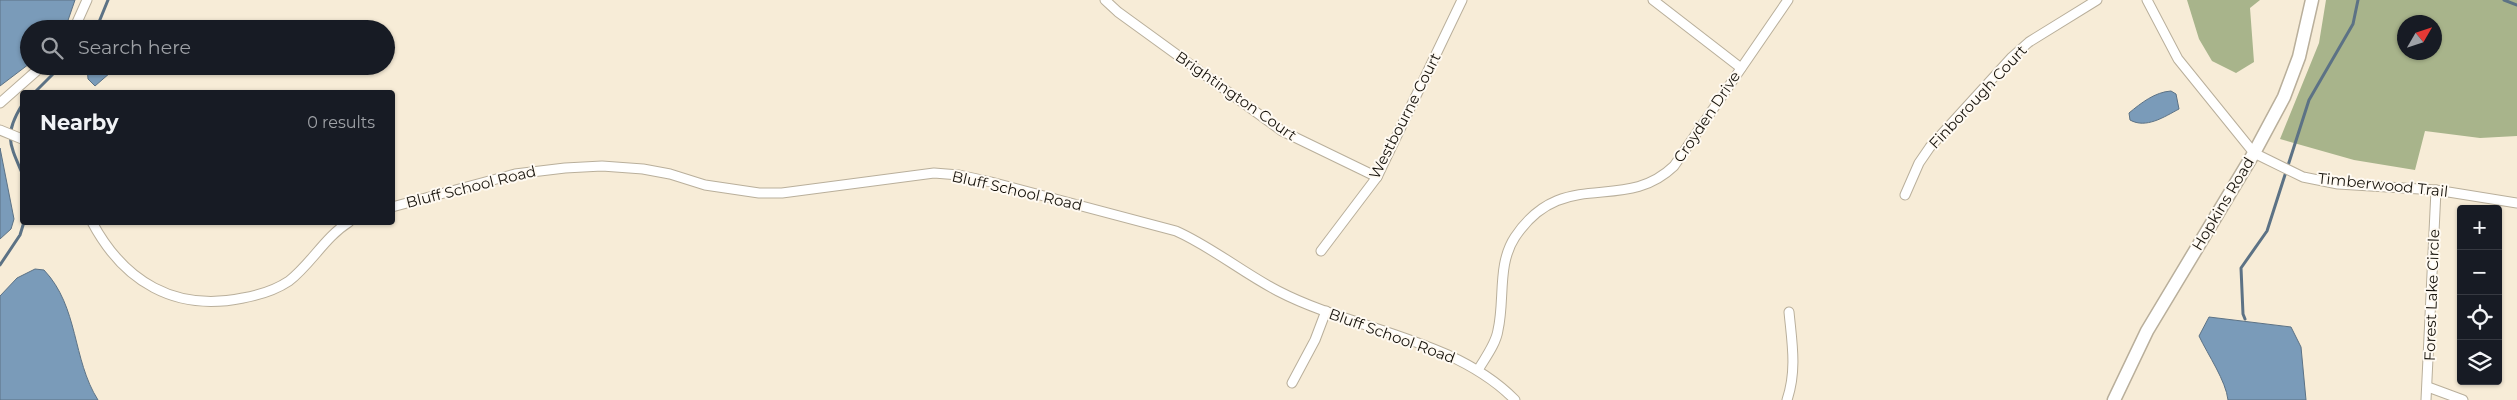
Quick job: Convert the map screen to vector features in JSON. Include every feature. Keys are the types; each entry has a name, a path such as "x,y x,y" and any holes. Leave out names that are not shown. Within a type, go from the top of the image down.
{"main road":[{"name":"Hopkins Road","path":"2114,400 2147,331 2254,153 2284,98 2299,57 2312,0"}],"street":[{"path":"78,20 87,0"},
{"name":"Brightington Court","path":"1105,0 1118,12 1282,131 1377,176"},
{"name":"Westbourne Court","path":"1322,251 1377,176 1462,0"},
{"path":"1653,0 1741,68"},
{"name":"Croyden Drive","path":"1478,370 1498,332 1505,259 1514,238 1522,227 1535,214 1558,199 1594,192 1640,188 1664,175 1674,166 1788,0"},
{"name":"Finborough Court","path":"1905,195 1919,163 1930,147 2012,56 2029,42 2097,0"},
{"path":"2147,0 2178,59 2254,153"},
{"path":"0,102 32,75"},
{"path":"2,130 20,138"},
{"name":"Timberwood Trail","path":"2254,153 2303,177 2338,184 2436,190 2517,202"},
{"name":"Bluff School Road","path":"395,206 515,174 565,168 602,166 643,169 670,174 721,188 759,193 798,191 910,174 959,175 1176,231 1192,238 1277,291 1434,350 1478,370 1496,382 1515,400"},
{"name":"Forest Lake Circle","path":"2426,400 2436,190"},
{"path":"94,225 114,257 138,278 172,296 216,302 264,294 278,288 300,271 328,240 346,225"},
{"path":"1292,383 1315,340 1326,311"},
{"path":"1787,400 1795,364 1789,312"},
{"path":"2428,387 2463,400"}],"green space":[{"path":"2187,0 2260,0 2250,8 2254,62 2236,73 2212,61 2199,39"},
{"path":"2326,0 2517,0 2517,136 2480,138 2425,131 2415,170 2354,160 2280,139 2319,43"}],"water":[{"path":"0,0 75,0 68,20 20,20 20,71 0,86"},
{"path":"88,75 108,75 95,86 88,79"},
{"path":"2171,91 2176,94 2179,109 2149,123 2130,120 2129,113 2143,102 2159,93"},
{"path":"0,148 14,219 11,229 0,239"},
{"path":"35,269 44,270 64,300 84,368 98,400 0,400 0,296 17,278"},
{"path":"2209,317 2291,327 2301,347 2306,400 2228,400 2220,376 2199,336"}],"waterway":[{"path":"100,20 108,0"},
{"path":"2245,319 2243,314 2241,268 2267,231 2309,100 2353,24 2358,0"},
{"path":"2504,0 2517,5"},
{"path":"37,90 52,75"},
{"path":"20,108 13,124 10,139 20,168"},
{"path":"0,265 20,235 23,225"}]}
